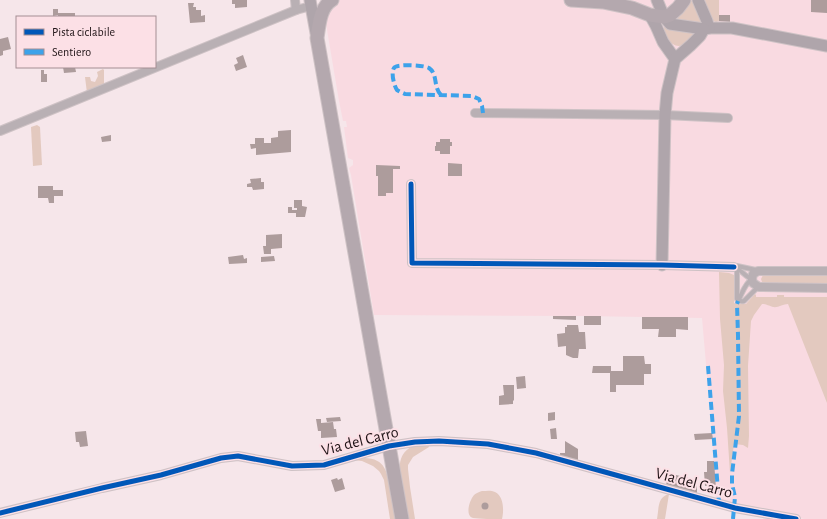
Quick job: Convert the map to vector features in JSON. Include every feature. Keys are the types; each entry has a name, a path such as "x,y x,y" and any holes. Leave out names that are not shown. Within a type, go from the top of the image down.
{"main road":[{"path":"332,0 320,16 317,38 402,519"},
{"path":"571,0 609,1 650,15 664,17 670,15 684,0"}],"street":[{"path":"295,0 296,10"},
{"path":"657,0 664,17 670,24 706,29 732,28 827,46"},
{"path":"662,265 665,115 667,93 675,59 706,29 707,21 698,0"},
{"path":"156,67 310,3 317,38"},
{"path":"650,15 663,42 675,59"},
{"path":"0,131 154,68"},
{"path":"475,113 665,115 728,118"},
{"path":"411,184 412,263 734,266"},
{"path":"827,271 758,271 753,274 752,279 753,283 759,287 827,288"},
{"name":"Via del Carro","path":"0,513 161,475 221,458 238,456 292,466 324,465 389,446 415,442 439,441 466,442 536,453 735,508 796,519"}],"lane":[{"path":"734,266 758,271"},
{"path":"734,266 752,279 749,281 738,300"},
{"path":"734,266 737,271 738,300"},
{"path":"738,300 744,301 759,287"}],"shaded area":[{"path":"322,0 827,0 827,519 805,519 746,508 716,500 702,318 374,315 349,168 353,165 353,160 348,158 344,127 347,127 346,121 343,121 339,101"},
{"path":"691,0 697,8 704,24 678,20 677,17 688,1"},
{"path":"705,0 719,0 719,21 716,22 711,20 707,11"},
{"path":"664,27 696,31 694,36 689,41 681,46 677,46 667,39"},
{"path":"103,69 104,84 87,93 85,77 90,77 91,81 95,82 98,76 97,72"},
{"path":"37,125 40,127 42,165 33,166 31,127"},
{"path":"719,272 734,275 734,303 738,304 746,304 755,294 756,297 777,297 777,295 784,295 784,297 827,297 827,403 788,304 772,307 762,304 754,315 751,321 748,366 748,448 743,445 734,444 730,473 723,391 724,365 720,319"},
{"path":"827,274 827,285 764,284 761,279 763,275"},
{"path":"428,444 429,447 413,457 408,465 415,519 408,519 400,472 401,460 407,450 413,446"},
{"path":"364,458 377,461 384,468 392,494 396,519 390,519 384,480 379,471 373,466 362,461 353,460"},
{"path":"482,491 493,491 498,494 502,500 502,519 471,517 468,511 472,498 475,494"},
{"path":"669,494 665,519 657,519 660,501"}],"building":[{"path":"232,0 247,0 247,7 235,8 235,4 232,4"},
{"path":"811,0 827,0 827,13 811,12"},
{"path":"188,3 194,3 193,7 196,7 196,10 201,10 201,16 205,15 205,22 190,23"},
{"path":"53,9 58,9 58,13 75,13 75,16 53,16"},
{"path":"719,15 730,15 730,22 719,21"},
{"path":"8,37 11,49 3,51 3,55 0,56 0,39"},
{"path":"243,55 247,67 236,71 234,65 238,63 236,58"},
{"path":"63,68 75,68 76,72 64,73"},
{"path":"41,70 44,70 44,74 47,74 47,82 41,82"},
{"path":"291,130 291,152 256,155 256,148 251,149 250,144 255,144 255,138 264,138 264,143 271,143 271,138 278,137 278,131"},
{"path":"111,135 111,141 102,142 101,137"},
{"path":"440,139 450,139 450,142 452,142 452,146 450,146 450,154 440,154 440,151 435,151 436,142 440,142"},
{"path":"448,163 462,164 462,176 448,176"},
{"path":"376,165 400,166 400,169 393,169 393,193 386,193 386,196 378,196 378,176 376,176"},
{"path":"261,178 261,182 264,182 264,189 253,190 252,187 247,187 247,184 251,183 250,179"},
{"path":"38,186 53,186 53,190 63,190 63,196 54,196 54,203 49,203 48,198 38,198"},
{"path":"294,200 302,200 302,206 307,207 305,217 296,217 296,213 288,213 288,207 292,207 292,210 297,210 297,208 294,208"},
{"path":"282,234 282,248 271,249 271,254 264,254 263,246 266,246 266,235"},
{"path":"243,255 244,259 247,258 247,263 229,264 228,257"},
{"path":"274,256 275,261 261,262 261,257"},
{"path":"553,316 576,316 576,320 553,319"},
{"path":"584,316 601,316 601,325 584,325"},
{"path":"642,317 688,317 688,330 676,329 676,337 658,337 659,329 642,329"},
{"path":"567,325 578,325 579,332 585,332 586,349 579,349 578,358 573,358 566,355 566,346 558,347 557,334 565,333 565,327 567,327"},
{"path":"623,356 644,356 645,364 651,364 651,374 644,374 644,385 616,385 616,392 610,392 610,373 592,373 593,366 611,366 611,371 623,371"},
{"path":"525,376 526,388 517,389 516,377"},
{"path":"503,385 514,385 513,404 499,405 499,396 504,395"},
{"path":"555,412 555,420 548,421 548,413"},
{"path":"340,417 341,421 327,422 326,418"},
{"path":"316,419 321,419 321,423 333,422 337,437 321,438 321,431 318,431"},
{"path":"556,428 557,439 551,439 550,429"},
{"path":"86,431 88,446 80,447 79,442 76,442 75,432"},
{"path":"712,433 713,439 695,440 694,434"},
{"path":"565,441 578,449 578,461 560,457 560,453 565,453"},
{"path":"707,461 714,461 716,488 713,488 713,485 705,486 704,472 707,472"},
{"path":"676,475 697,480 697,494 668,486 666,483 667,477 675,479"},
{"path":"337,478 338,480 342,478 345,489 335,492 331,480"},
{"path":"485,502 488,503 488,509 485,510 482,509 481,506 482,503"}],"marked path":[{"path":"441,95 437,88 434,74 429,68 406,65 395,67 393,71 393,78 397,90 400,92 405,94 472,96 479,99 483,113"},
{"path":"733,519 735,497 732,484 732,474 739,416 738,301"},
{"path":"708,366 719,503"}],"cycle path":[{"path":"411,184 412,263 734,267"},
{"path":"0,513 161,475 221,458 238,456 292,466 324,465 389,446 415,442 439,441 488,444 536,453 735,508 796,519"}]}
